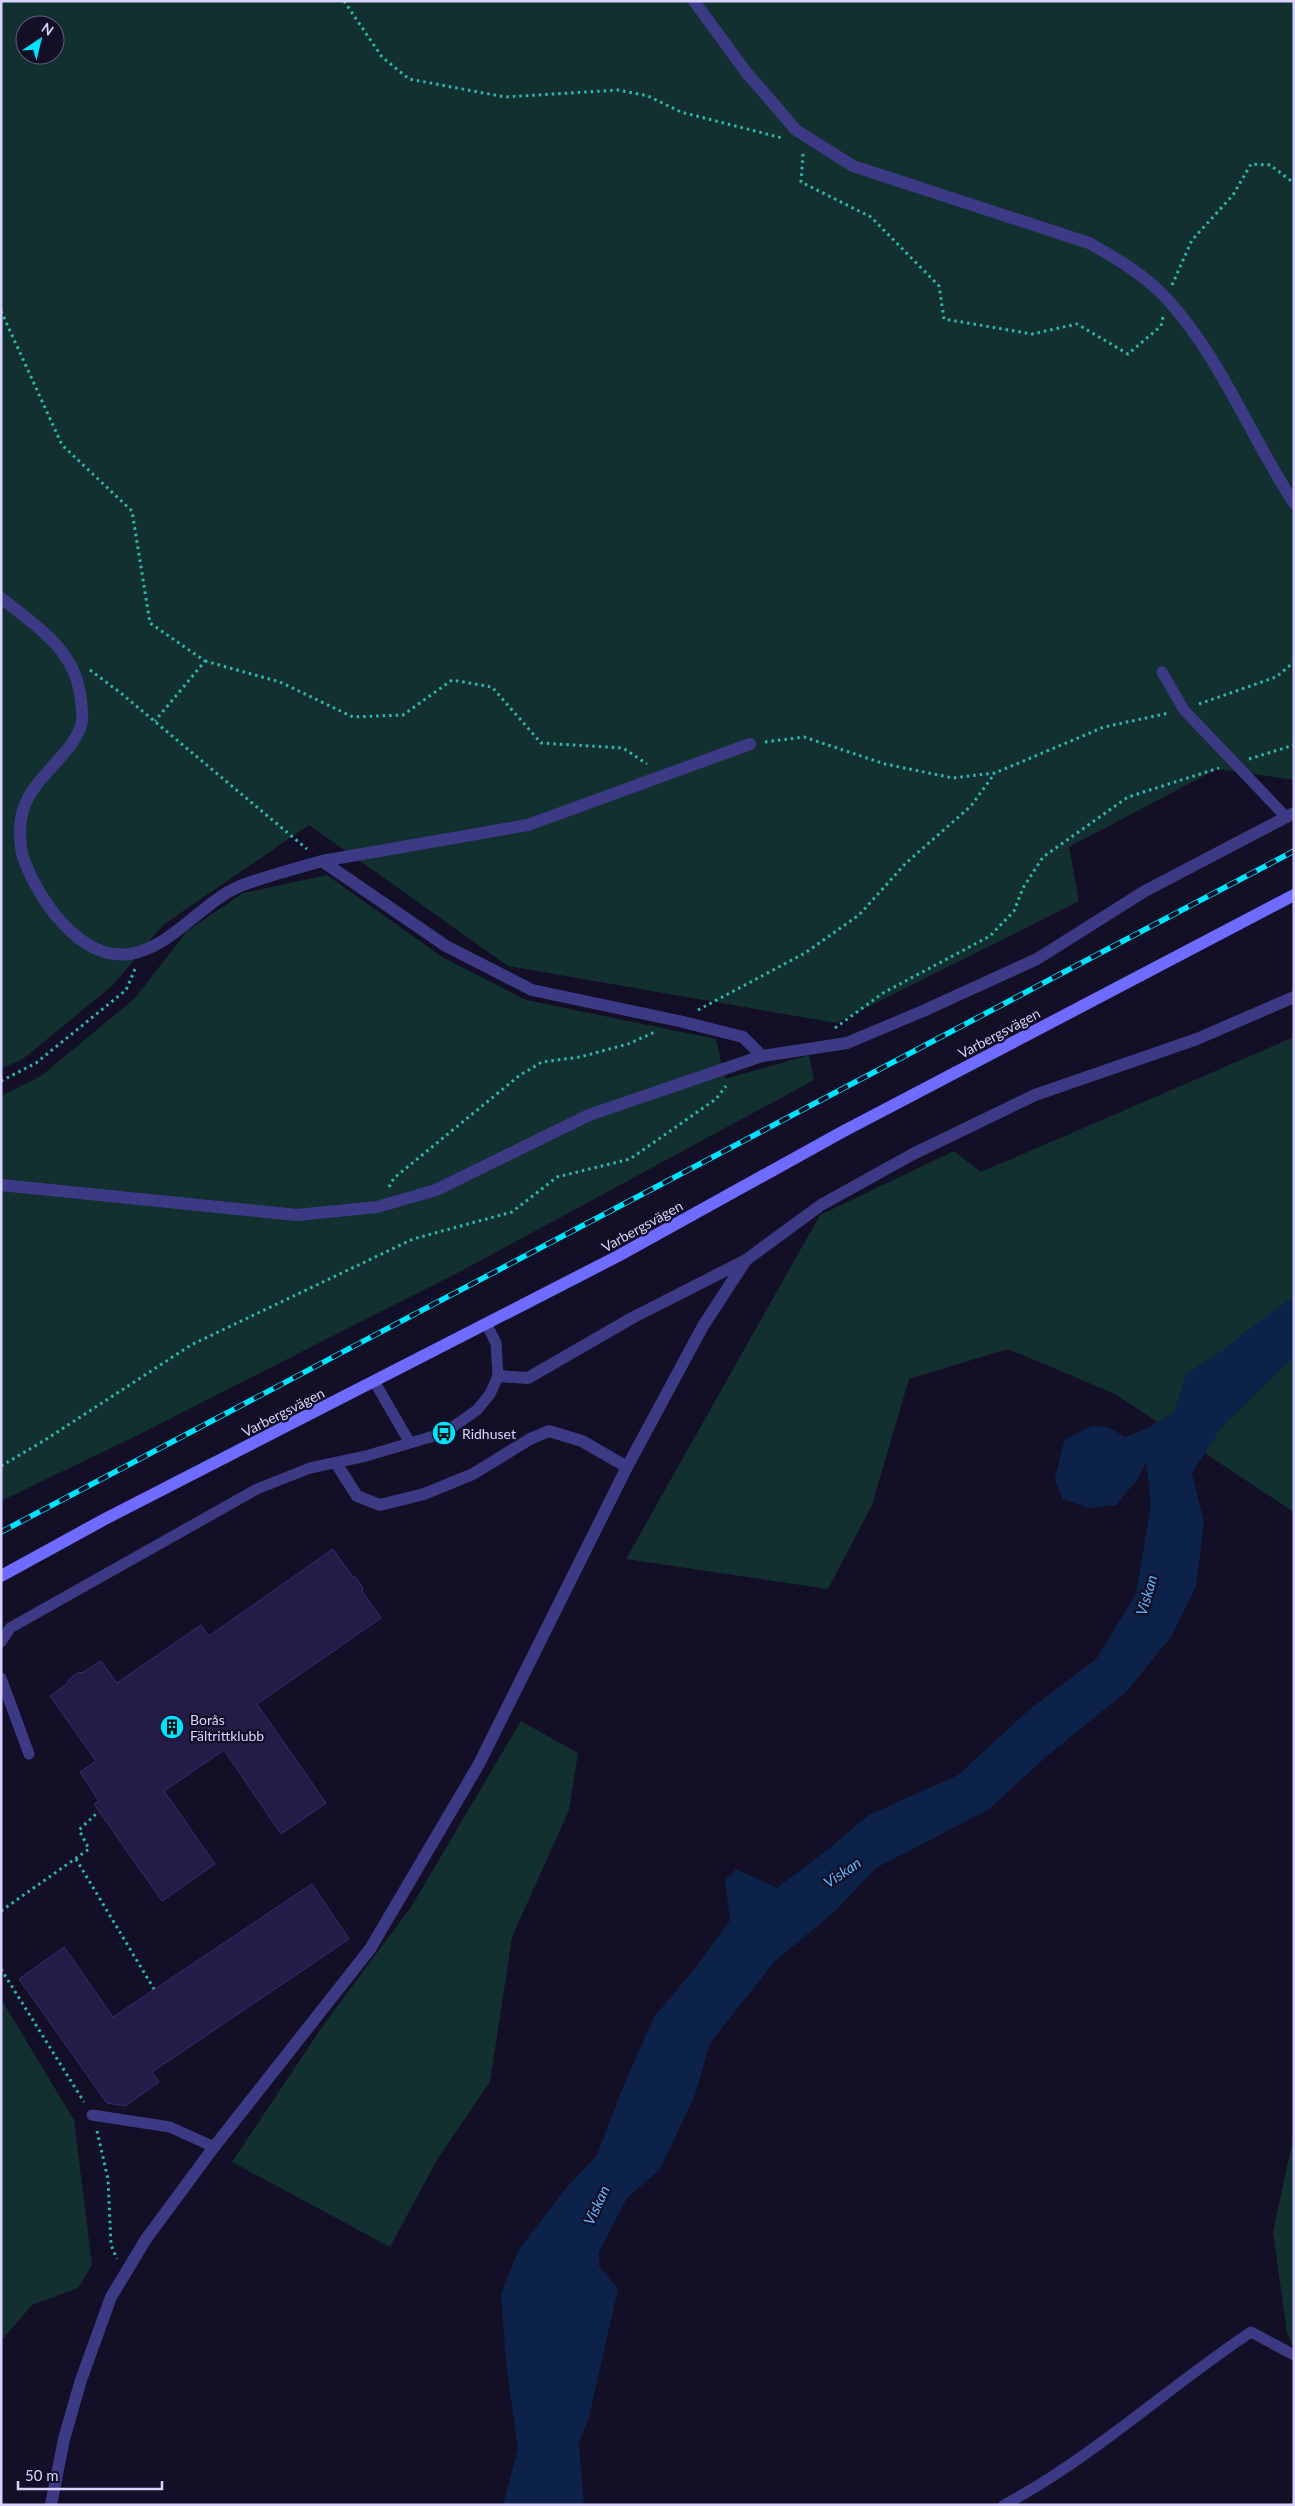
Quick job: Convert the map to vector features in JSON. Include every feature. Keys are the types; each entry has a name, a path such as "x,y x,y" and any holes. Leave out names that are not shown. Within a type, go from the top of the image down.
{"main road":[{"name":"Varbergsvägen","path":"1,1576 105,1519 487,1325 618,1256 842,1132 1294,895"}],"street":[{"path":"694,1 794,133 853,166 1089,243 1114,257 1166,298 1218,370 1294,502"},
{"path":"1,598 56,642 74,671 80,693 82,721 73,742 28,795 21,819 23,859 45,899 65,928 87,944 111,954 129,954 159,943 238,887 322,861 528,825 750,744"},
{"path":"1,1185 298,1215 377,1207 436,1190 589,1115 762,1056 847,1043 1037,959 1145,890 1290,815"},
{"path":"322,861 446,946 532,990 679,1021 743,1037 762,1056"},
{"path":"498,1376 528,1378 632,1318 746,1260 821,1205 913,1154 1035,1095 1197,1039 1294,997"},
{"path":"51,2505 64,2439 80,2380 111,2297 146,2240 214,2148 370,1949 479,1764 627,1467 703,1326 746,1260"},
{"path":"336,1463 358,1496 380,1505 424,1494 473,1474 530,1438 549,1430 582,1441 627,1467"}],"lane":[{"path":"1162,672 1184,710 1290,815"},
{"path":"1,1642 10,1628 257,1489 310,1468 336,1463 444,1433 477,1410 490,1394 498,1376 496,1343 487,1325"},
{"path":"374,1381 410,1443"},
{"path":"1,1678 29,1754"},
{"path":"92,2115 170,2127 214,2148"},
{"path":"1004,2505 1042,2484 1212,2358 1251,2332 1294,2355"}],"path":[{"path":"344,1 382,57 409,79 505,97 618,90 648,96 690,114 781,138 794,133 804,156 801,182 871,217 939,286 944,319 1032,334 1077,324 1128,354 1161,326 1166,298 1192,240 1233,195 1251,164 1270,165 1294,183"},
{"path":"1,310 62,445 132,511 150,623 205,661 280,682 353,716 403,715 452,680 492,687 541,743 623,748 664,776"},
{"path":"155,721 205,661"},
{"path":"750,744 804,737 885,764 953,778 995,772 1104,728 1184,710 1276,676 1294,662"},
{"path":"88,668 155,721 322,861"},
{"path":"829,1033 883,993 990,936 1014,911 1023,888 1043,857 1128,797 1294,745"},
{"path":"377,1207 394,1178 520,1074 542,1062 580,1058 628,1044 679,1021 805,953 859,915 906,863 971,806 995,772"},
{"path":"1,1081 36,1064 126,990 144,950"},
{"path":"1,1466 45,1440 191,1346 413,1239 512,1212 557,1178 630,1159 716,1099 741,1064"},
{"path":"1,1911 90,1849 79,1830 97,1813"},
{"path":"76,1859 154,1989"}],"green space":[{"path":"1,1 1294,1 1294,780 1217,769 1069,847 1079,901 836,1023 508,966 309,825 163,925 113,985 23,1059 1,1069"},
{"path":"327,875 442,957 526,1000 716,1039 725,1079 809,1055 814,1080 465,1269 134,1437 1,1501 1,1096 41,1076 135,998 187,931 243,893"},
{"path":"1294,1037 1294,1512 1115,1394 1008,1349 909,1379 872,1505 828,1589 626,1559 820,1215 954,1151 981,1172"},
{"path":"521,1721 578,1753 569,1810 512,1937 490,2082 438,2158 390,2247 232,2162 324,2024 411,1907"},
{"path":"1,1999 74,2120 92,2265 78,2288 32,2305 1,2341"},
{"path":"1294,2134 1294,2348 1287,2333 1273,2232"}],"water":[{"name":"Viskan","path":"1294,1297 1294,1359 1290,1360 1221,1428 1192,1473 1204,1523 1196,1586 1171,1637 1128,1690 1047,1756 988,1810 876,1868 833,1913 775,1961 710,2043 695,2095 660,2169 627,2198 599,2252 599,2266 618,2289 589,2417 579,2443 584,2505 503,2505 518,2449 506,2363 501,2294 519,2249 566,2188 597,2155 621,2092 654,2017 696,1967 730,1920 725,1880 736,1869 777,1888 869,1815 958,1775 1030,1709 1096,1659 1136,1594 1151,1504 1146,1462 1137,1480 1116,1505 1089,1508 1062,1499 1055,1478 1064,1441 1094,1426 1107,1428 1125,1437 1143,1430 1174,1413 1186,1374 1222,1351 1255,1324"}],"building":[{"name":"Borås Fältrittklubb","path":"333,1549 363,1588 362,1591 381,1618 257,1704 326,1803 281,1834 224,1750 164,1791 215,1864 162,1901 94,1804 99,1801 80,1772 96,1761 50,1696 79,1672 82,1673 101,1661 117,1683 201,1625 209,1636"},
{"path":"312,1884 349,1939 152,2072 159,2082 125,2106 107,2103 19,1979 64,1947 113,2017"}],"railway":[{"path":"1,1532 1294,851"}],"place":[{"name":"Ridhuset","path":"444,1433"},
{"name":"Borås Fältrittklubb","path":"172,1727"}]}
